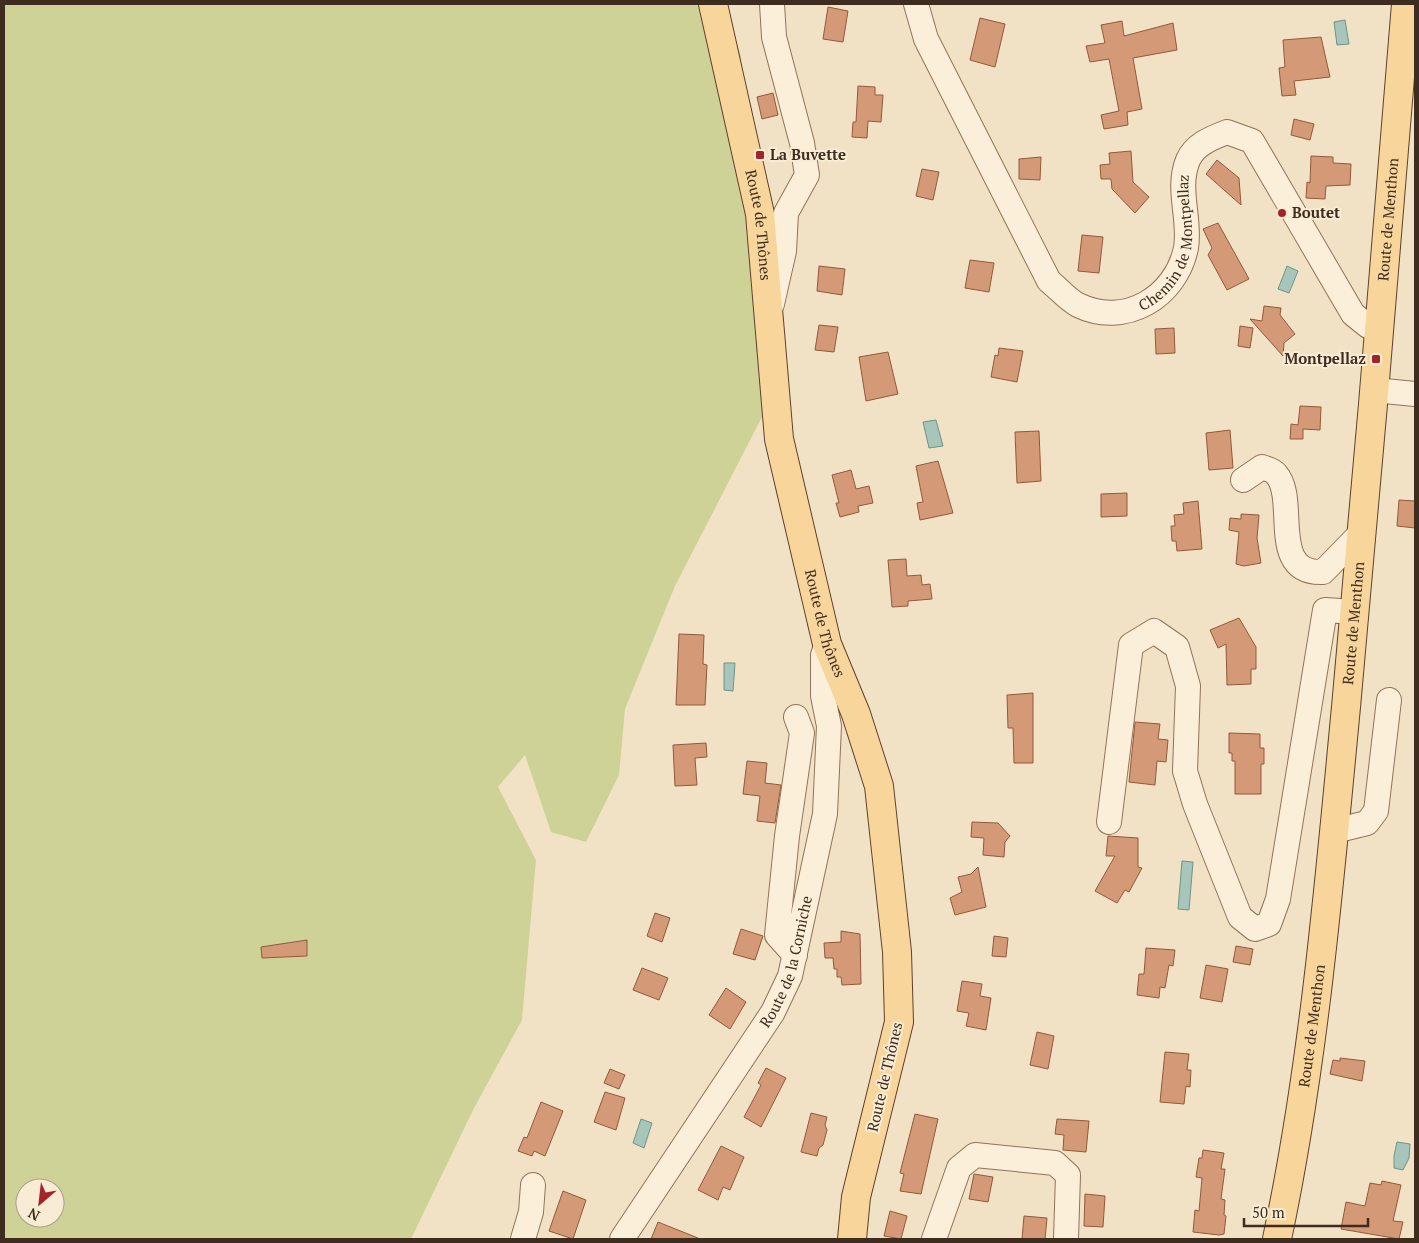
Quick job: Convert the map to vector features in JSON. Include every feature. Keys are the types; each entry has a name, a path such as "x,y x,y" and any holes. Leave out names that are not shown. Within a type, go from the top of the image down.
{"main road":[{"name":"Route de Thônes","path":"714,4 758,203 779,440 827,644 856,714 879,786 897,952 899,1022 856,1197 852,1239"},
{"name":"Route de Menthon","path":"1277,1239 1308,1064 1334,831 1362,532 1406,4"}],"street":[{"path":"769,318 784,251 786,213 807,175 802,143 774,37 772,4"},
{"name":"Chemin de Montpellaz","path":"916,4 926,39 1049,281 1078,305 1108,314 1126,312 1154,300 1176,274 1186,247 1183,180 1189,158 1204,141 1227,132 1252,142 1353,314 1368,326 1379,329"},
{"path":"758,203 786,213"},
{"path":"1374,390 1415,394"},
{"path":"1243,480 1262,467 1275,472 1282,481 1288,542 1295,561 1311,572 1323,572 1362,532"},
{"path":"1109,822 1131,645 1154,631 1177,647 1188,686 1185,771 1195,804 1240,917 1254,929 1270,924 1278,899 1309,719 1325,610 1355,612"},
{"name":"Route de la Corniche","path":"622,1239 773,1012 790,976 825,814 829,726 823,696 823,655 827,644"},
{"path":"1334,831 1367,823 1376,811 1389,700"},
{"path":"795,955 777,935 787,836 802,733 796,716"},
{"path":"934,1239 959,1168 975,1155 1055,1163 1068,1175 1066,1239"},
{"path":"523,1239 531,1212 533,1185"}],"green space":[{"path":"4,4 724,4 741,56 745,174 763,415 675,586 625,709 619,775 586,842 551,832 525,755 498,787 536,860 522,1020 473,1110 411,1239 4,1239"}],"water":[{"path":"1345,20 1349,44 1337,45 1334,22"},
{"path":"1287,266 1298,271 1289,293 1278,289"},
{"path":"936,420 943,446 929,448 923,422"},
{"path":"724,663 735,663 733,691 724,690"},
{"path":"1182,861 1193,862 1189,910 1178,909"},
{"path":"641,1119 652,1123 644,1148 633,1143"},
{"path":"1397,1142 1410,1144 1409,1158 1403,1170 1394,1168"}],"building":[{"path":"828,7 848,11 843,42 823,39"},
{"path":"980,18 1005,24 995,67 970,60"},
{"path":"1122,21 1124,36 1173,23 1177,50 1133,58 1142,109 1127,112 1128,125 1104,129 1101,115 1119,111 1109,59 1090,62 1086,46 1105,43 1101,25"},
{"path":"1321,37 1330,77 1294,81 1296,95 1282,96 1279,68 1285,67 1283,40"},
{"path":"858,86 875,87 875,95 883,95 881,122 868,121 867,138 852,137 853,122 856,122"},
{"path":"773,93 778,115 762,119 757,97"},
{"path":"1294,119 1314,124 1310,140 1291,135"},
{"path":"1131,151 1133,182 1149,197 1135,213 1112,189 1111,179 1101,179 1100,165 1110,164 1109,153"},
{"path":"1311,156 1333,157 1333,163 1351,164 1350,185 1326,186 1325,199 1306,198 1307,182 1310,183"},
{"path":"1041,157 1040,180 1019,179 1019,159"},
{"path":"1217,160 1239,178 1241,205 1206,174"},
{"path":"922,169 939,172 933,200 916,196"},
{"path":"1218,223 1249,279 1227,290 1208,255 1212,248 1203,229"},
{"path":"1082,235 1103,237 1099,273 1078,271"},
{"path":"970,260 994,263 989,292 965,288"},
{"path":"819,266 845,269 842,295 817,291"},
{"path":"1264,306 1281,308 1280,315 1295,334 1284,343 1283,356 1250,319 1262,321"},
{"path":"819,325 838,327 834,352 815,350"},
{"path":"1240,326 1253,328 1250,348 1238,346"},
{"path":"1174,328 1175,353 1156,354 1155,329"},
{"path":"999,348 1023,351 1017,382 991,377 995,355 998,356"},
{"path":"888,352 898,394 866,401 859,357"},
{"path":"1300,406 1321,407 1320,430 1303,429 1303,439 1290,439 1291,424 1298,425"},
{"path":"1230,430 1233,468 1209,470 1206,433"},
{"path":"1039,431 1041,481 1017,483 1015,432"},
{"path":"938,461 953,513 920,520 917,503 923,502 916,466"},
{"path":"851,470 856,489 869,486 873,503 858,506 859,512 840,517 836,503 839,503 832,475"},
{"path":"1127,493 1127,516 1101,517 1101,494"},
{"path":"1399,500 1415,501 1415,528 1397,526"},
{"path":"1198,501 1202,549 1177,551 1176,541 1172,541 1171,526 1175,526 1174,515 1184,514 1183,503"},
{"path":"1241,514 1259,515 1257,538 1261,563 1244,566 1236,564 1239,532 1229,530 1230,518 1241,519"},
{"path":"906,559 907,576 921,575 922,585 930,584 932,599 908,601 908,606 892,607 888,560"},
{"path":"1239,618 1256,647 1256,669 1251,669 1251,684 1227,685 1226,644 1218,648 1210,630"},
{"path":"679,634 704,635 703,664 707,665 705,705 676,705"},
{"path":"1033,693 1033,763 1014,763 1013,728 1008,728 1007,695"},
{"path":"1135,722 1160,724 1158,739 1168,740 1166,762 1157,761 1155,785 1129,782"},
{"path":"1229,733 1260,734 1260,748 1264,748 1264,764 1261,764 1261,794 1235,794 1235,761 1232,761 1232,753 1229,753"},
{"path":"706,743 707,757 695,758 697,785 675,786 673,745"},
{"path":"747,761 767,763 765,783 781,785 775,823 757,821 760,796 743,794"},
{"path":"972,822 998,823 1010,836 1005,842 1004,857 983,855 984,838 971,837"},
{"path":"1108,836 1138,838 1138,867 1142,868 1129,892 1125,890 1117,903 1095,891 1115,856 1106,856"},
{"path":"978,867 986,907 955,915 950,898 962,892 958,877 971,874"},
{"path":"655,913 670,918 662,942 647,936"},
{"path":"741,929 763,936 755,960 733,954"},
{"path":"841,931 860,934 861,984 842,985 841,977 837,977 837,969 834,969 833,958 825,958 824,943 841,942"},
{"path":"994,936 1008,938 1006,957 992,956"},
{"path":"307,940 307,956 262,958 261,947"},
{"path":"1236,946 1253,949 1250,965 1233,962"},
{"path":"1146,948 1175,950 1173,966 1169,965 1165,988 1160,987 1159,998 1137,995 1139,974 1144,974"},
{"path":"1206,965 1228,969 1222,1002 1200,998"},
{"path":"642,968 668,978 659,1000 633,990"},
{"path":"962,981 982,984 980,996 991,998 986,1030 966,1026 969,1013 957,1011"},
{"path":"726,988 746,1002 730,1029 709,1015"},
{"path":"1037,1032 1054,1036 1048,1069 1030,1065"},
{"path":"1165,1052 1189,1054 1187,1070 1191,1070 1190,1087 1186,1086 1184,1104 1160,1102"},
{"path":"1340,1058 1365,1061 1362,1081 1330,1074 1333,1060 1340,1061"},
{"path":"766,1068 786,1078 761,1127 744,1117 761,1085 758,1083"},
{"path":"610,1069 625,1075 619,1089 604,1083"},
{"path":"605,1092 625,1098 616,1130 594,1122"},
{"path":"541,1102 563,1111 545,1156 534,1151 532,1156 518,1151 524,1137 527,1138"},
{"path":"811,1113 827,1117 825,1125 827,1130 823,1145 819,1148 817,1156 801,1152"},
{"path":"915,1114 938,1119 921,1194 900,1191 904,1174 900,1173"},
{"path":"1057,1119 1089,1121 1086,1152 1063,1150 1064,1135 1055,1134"},
{"path":"721,1146 744,1157 730,1190 723,1187 718,1200 698,1190"},
{"path":"1203,1150 1224,1153 1221,1169 1225,1169 1221,1199 1225,1200 1224,1234 1193,1232 1195,1210 1199,1211 1202,1178 1196,1177 1199,1158 1202,1158"},
{"path":"974,1174 993,1177 988,1202 969,1199"},
{"path":"1382,1181 1401,1185 1393,1221 1403,1222 1399,1239 1341,1229 1346,1202 1365,1206 1370,1183 1381,1185"},
{"path":"563,1191 586,1200 573,1239 549,1231"},
{"path":"1085,1194 1105,1196 1103,1227 1084,1226"},
{"path":"890,1211 907,1216 901,1239 884,1236"},
{"path":"1024,1216 1047,1218 1045,1239 1022,1239"},
{"path":"658,1222 698,1238 698,1239 651,1239"}],"place":[{"name":"La Buvette","path":"760,155"},
{"name":"Boutet","path":"1282,213"},
{"name":"Montpellaz","path":"1376,359"}]}
